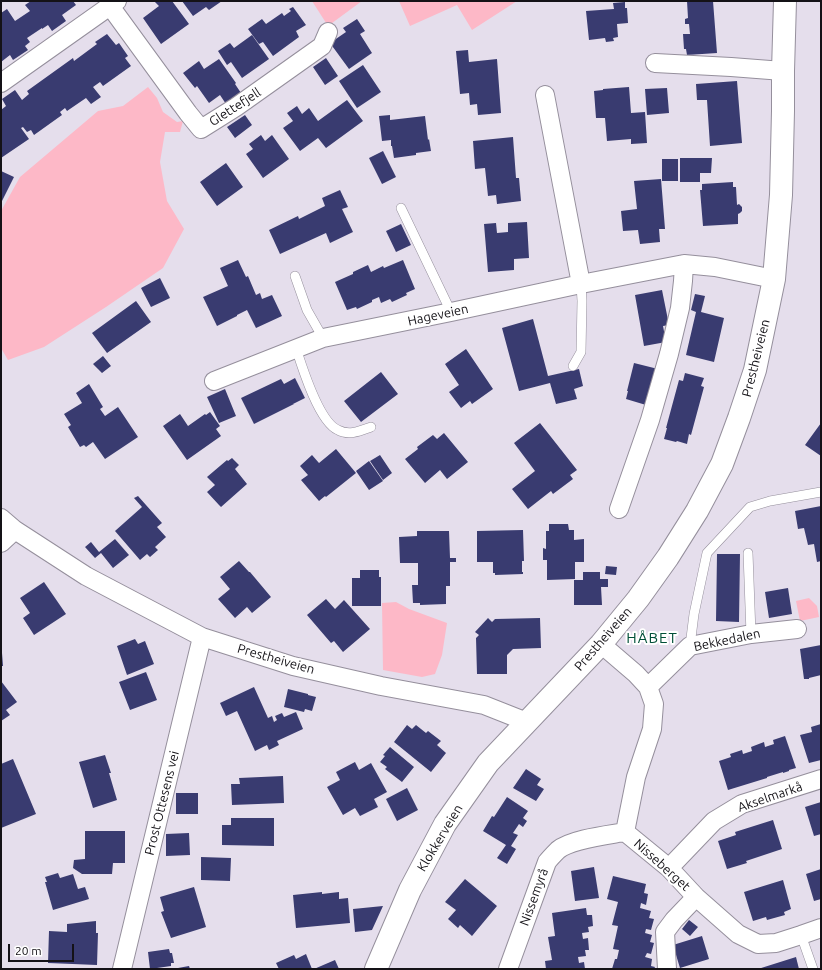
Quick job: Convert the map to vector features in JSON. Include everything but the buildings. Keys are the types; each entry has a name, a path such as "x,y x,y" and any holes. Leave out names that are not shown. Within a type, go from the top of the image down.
{"street":[{"name":"Prestheiveien","path":"1,518 15,530 86,576 202,637 293,666 381,686 484,705 527,722 601,644 638,599 668,557 697,511 722,464 740,418 755,370 774,279 781,195 785,1"},
{"name":"Glettefjell","path":"1,83 113,4 188,113 201,129 236,107 322,46 328,32"},
{"path":"656,63 783,71"},
{"path":"545,95 581,284"},
{"path":"619,509 650,420 669,354 680,308 684,281 684,264"},
{"name":"Hageveien","path":"214,381 323,338 684,264 715,267 774,279"},
{"path":"1,543 15,530"},
{"name":"Bekkedalen","path":"648,686 690,646 751,634 797,629"},
{"name":"Prost Ottesens vei","path":"122,969 202,637"},
{"name":"Nisseberget","path":"601,644 648,686 654,704 652,729 636,777 625,832 669,868 696,897 738,934 758,944 776,943 821,928"},
{"name":"Klokkerveien","path":"376,969 410,890 446,824 488,764 527,722"},
{"name":"Akselmarkå","path":"669,868 714,821 742,804 821,779"},
{"name":"Nissemyrå","path":"508,969 547,862 558,850 567,845 579,841 625,832"},
{"path":"667,969 665,932 674,920 696,897"}],"lane":[{"path":"401,208 451,312"},
{"path":"295,276 307,310 323,338"},
{"path":"572,366 581,352 581,284"},
{"path":"296,348 306,381 320,409 334,428 339,431 349,433 371,427"},
{"path":"690,646 694,614 707,553 750,507 770,501 821,492"},
{"path":"748,553 751,634"},
{"path":"801,935 813,969"}],"shaded area":[{"path":"312,1 362,1 328,26"},
{"path":"399,1 517,1 472,30 457,5 410,26"},
{"path":"148,87 157,98 163,112 177,122 183,121 180,132 165,132 160,162 167,201 184,229 163,268 44,347 8,360 1,348 1,211 20,177 98,111 123,106"},
{"path":"809,598 817,606 819,617 800,621 796,601"},
{"path":"396,602 409,609 447,623 442,655 435,674 422,677 383,670 382,603"}],"district":[{"name":"HÅBET","path":"652,638"}]}
